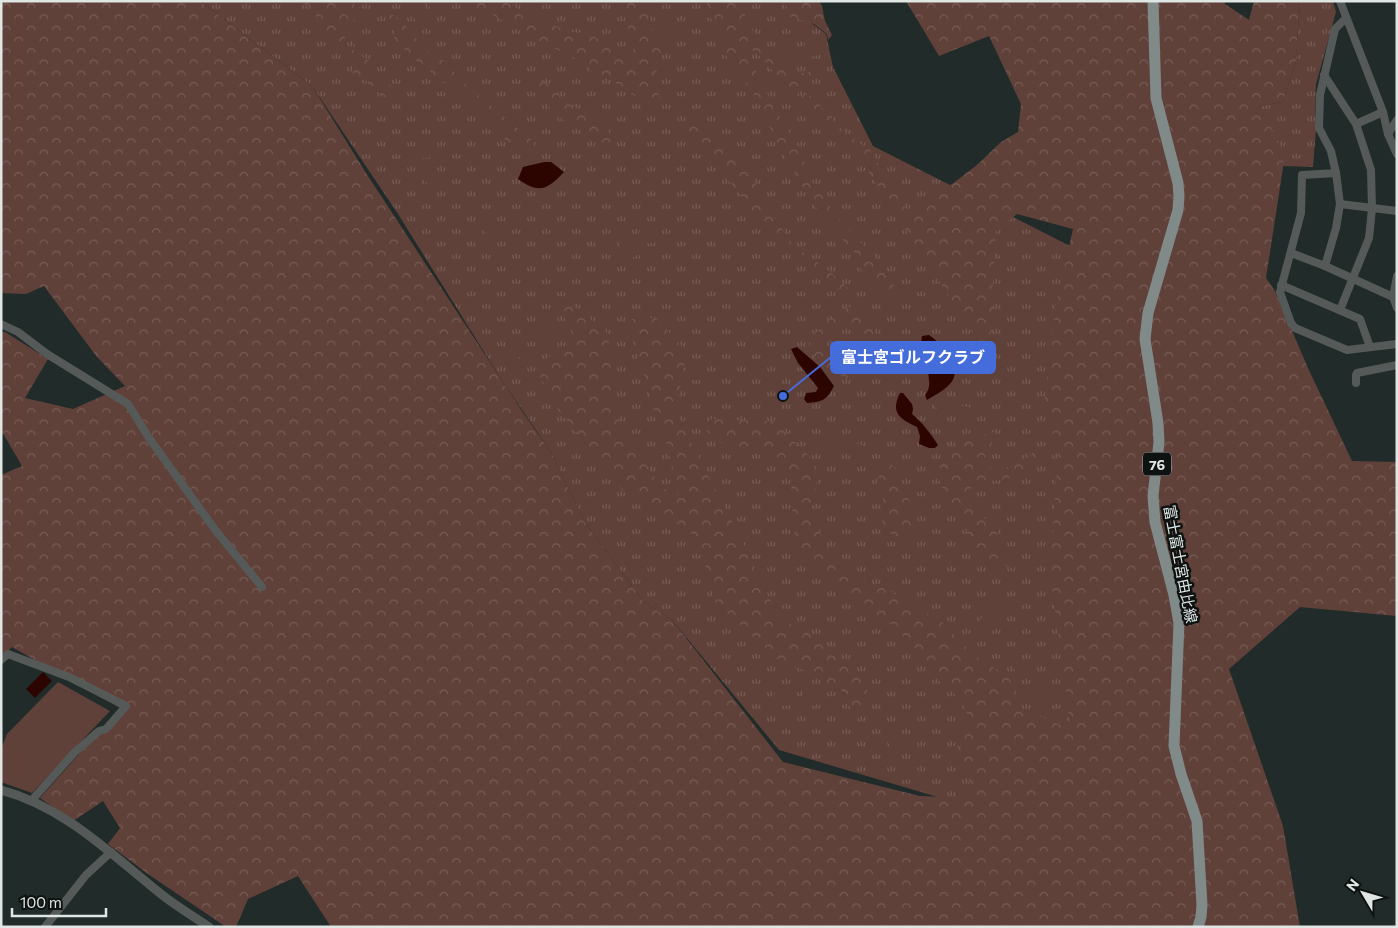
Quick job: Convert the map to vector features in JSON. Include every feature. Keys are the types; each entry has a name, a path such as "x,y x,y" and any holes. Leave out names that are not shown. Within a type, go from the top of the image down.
{"main road":[{"name":"富士富士宮由比線","path":"1153,1 1153,50 1156,98 1178,183 1179,196 1178,210 1148,313 1145,339 1158,433 1153,496 1155,522 1174,594 1179,623 1174,746 1181,774 1197,821 1202,905 1198,927"}],"street":[{"path":"1340,1 1383,112 1388,134 1397,154"},
{"path":"1325,266 1336,228 1340,204 1331,151 1320,128 1320,95 1335,29 1346,18"},
{"path":"1324,75 1356,124 1371,170 1372,208 1369,238 1340,310"},
{"path":"1356,124 1383,112"},
{"path":"1388,134 1397,120"},
{"path":"1336,173 1302,175 1301,213 1280,292 1291,323 1295,328 1347,350 1397,344"},
{"path":"1340,204 1397,211"},
{"path":"1291,253 1395,296"},
{"path":"1397,276 1395,296 1397,308"},
{"path":"1281,284 1360,319 1370,347"},
{"path":"1,324 18,332 47,354 128,404 149,438 216,531 262,587"},
{"path":"1356,383 1357,373 1397,365"},
{"path":"1,660 8,654 69,677 126,706 106,729 100,731 74,753 32,800"},
{"path":"1,790 32,800 74,824 112,852 163,896 209,927"},
{"path":"45,927 86,875 112,852"}],"green space":[{"path":"1,1 200,1 312,86 366,173 524,414 551,452 584,521 643,601 672,620 783,762 920,796 975,798 956,742 967,713 958,697 931,674 917,650 884,618 858,608 838,583 813,569 798,552 793,526 791,481 769,451 755,446 739,449 721,443 704,429 711,419 773,421 810,457 819,472 810,513 830,551 854,576 889,591 942,622 976,657 1013,679 1019,707 1071,730 1050,572 1058,449 1044,406 1055,308 1073,229 1017,214 996,231 993,275 993,328 987,342 985,384 978,384 976,338 862,162 801,97 806,94 812,97 845,133 870,150 910,216 977,165 1001,142 1018,132 1021,104 989,36 939,56 906,1 1224,1 1225,4 1249,20 1254,1 1300,1 1296,61 1283,102 1260,106 1285,155 1266,278 1275,291 1308,368 1352,461 1397,462 1397,616 1300,607 1229,669 1283,826 1300,927 331,927 298,876 248,899 236,927 226,927 148,874 108,844 120,828 103,801 73,821 40,798 120,708 12,647 1,657 1,475 22,466 1,430 1,332 5,332 48,359 25,398 73,409 125,386 97,357 44,286 26,294 1,293"},
{"path":"200,1 782,1 826,34 833,67 873,146 1076,249 1076,735 985,811 779,750 672,620 643,601 584,521 551,452 501,379 398,214 312,86"},
{"path":"301,1 347,1 370,12 360,16 351,23 345,33 345,38 351,49 370,62 367,73 374,78 384,77 396,93 387,99 365,80 353,74 353,64 345,56 338,42 328,39 313,11"},
{"path":"416,1 424,5 430,13 425,20 416,20 410,15 411,7"},
{"path":"430,1 447,1 447,11 439,16 437,15 430,8"},
{"path":"460,1 505,1 525,13 570,32 590,34 623,56 632,56 635,41 627,27 622,1 649,1 651,27 663,44 654,79 660,98 657,107 642,101 613,81 595,74 581,61 527,35 493,15 462,5"},
{"path":"706,1 740,1 746,18 757,37 794,72 805,73 823,68 825,73 800,85 798,94 790,96 769,66 756,53 742,46 776,111 794,140 814,185 842,223 875,257 880,268 901,295 900,309 870,284 863,274 853,249 813,204 775,140 760,103 725,54 727,40 715,31"},
{"path":"781,1 819,1 825,21 832,35 828,40 827,34 814,24 782,14 787,7"},
{"path":"1300,1 1333,1 1336,12 1316,84 1316,130 1313,167 1283,166 1260,106 1283,102 1296,61"},
{"path":"390,14 399,18 431,56 445,61 467,86 532,140 535,148 530,159 517,143 507,142 491,119 462,98 462,85 432,81 430,69 407,55 405,49 395,43 394,31 386,22"},
{"path":"664,18 672,18 677,23 675,34 664,36 659,31 659,23"},
{"path":"376,24 385,29 385,39 379,41 371,35 372,25"},
{"path":"355,34 366,35 370,42 370,49 364,53 353,43"},
{"path":"808,38 813,38 817,41 821,51 818,55 807,58 803,52"},
{"path":"789,45 794,47 799,60 790,65 780,57 782,50"},
{"path":"544,81 563,100 600,120 613,138 605,149 590,135 566,122 530,87"},
{"path":"693,114 714,140 750,169 761,199 794,246 828,270 854,294 842,300 828,281 812,266 756,223 742,196 682,128"},
{"path":"421,142 427,142 433,151 429,158 419,158 413,152 415,147"},
{"path":"432,165 442,177 438,184 429,184 422,178 424,170"},
{"path":"499,198 505,198 511,207 507,213 497,214 491,207 493,202"},
{"path":"488,219 495,219 501,227 496,234 487,234 481,228 482,223"},
{"path":"643,228 648,228 657,236 652,243 643,243 637,237"},
{"path":"621,241 637,246 637,255 628,259 621,258 617,253"},
{"path":"572,305 606,331 614,361 611,397 626,435 661,487 678,496 666,440 655,416 648,386 639,363 628,322 636,317 656,318 687,352 676,409 687,435 747,551 779,618 815,635 858,674 868,692 857,720 841,690 801,669 783,664 715,602 698,538 641,499 628,497 556,407 536,369 549,356 573,348 572,333 561,310"},
{"path":"847,307 862,309 869,315 887,364 880,371 877,370 862,329 856,324 846,325 831,335 828,346 832,353 845,357 861,368 863,375 862,383 829,374 812,354 809,343 821,328"},
{"path":"545,327 554,330 556,335 557,342 552,348 543,348 537,342 541,331"},
{"path":"512,338 520,340 522,346 521,355 515,360 507,357 503,352 507,341"},
{"path":"694,364 702,366 707,373 702,379 693,379 687,373"},
{"path":"693,387 701,390 706,396 701,403 692,403 686,397"},
{"path":"940,395 948,397 954,404 949,410 944,411 936,408 934,404"},
{"path":"963,406 971,408 976,415 970,422 964,422 956,415"},
{"path":"995,431 990,450 982,461 988,468 1007,469 1038,450 1045,454 1032,465 1015,475 971,487 970,507 998,529 995,549 1015,569 1003,565 979,562 966,542 967,520 948,502 938,477 943,455 958,450 967,440"},
{"path":"829,437 834,437 843,445 838,452 833,453 825,450 823,446 824,441"},
{"path":"855,443 863,446 868,452 864,459 854,459 848,453"},
{"path":"888,460 903,484 917,532 904,541 892,535 885,528 881,518 883,499 877,487 882,461"},
{"path":"993,595 1002,597 1007,603 1003,613 994,611 987,604"},
{"path":"990,616 998,624 993,631 984,631 978,625 982,617"},
{"path":"1021,659 1029,662 1034,668 1029,675 1020,675 1014,669"},
{"path":"58,682 110,711 32,793 1,782 1,749 7,734"},
{"path":"1037,687 1042,688 1051,696 1046,703 1037,703 1031,697 1034,689"},
{"path":"779,690 787,692 792,698 788,705 779,705 772,699"},
{"path":"805,691 816,692 821,698 816,705 807,705 801,699"},
{"path":"902,733 906,740 904,745 900,750 894,751 888,741 894,735"},
{"path":"905,764 914,766 919,772 914,779 905,779 899,773"}],"shaded area":[{"path":"551,162 564,172 553,183 543,188 537,188 525,184 518,179 523,167"},
{"path":"929,335 938,343 955,372 954,378 947,387 927,400 925,395 929,385 932,353 923,349 921,342 922,336"},
{"path":"797,347 820,367 834,386 824,399 807,403 804,399 806,393 816,392 818,388 798,363 791,349"},
{"path":"900,393 903,393 912,404 912,414 938,445 935,448 919,444 920,436 917,427 898,414 896,406"},
{"path":"43,672 52,681 35,698 26,689"}],"place":[{"name":"富士宮ゴルフクラブ","path":"783,396"}]}
